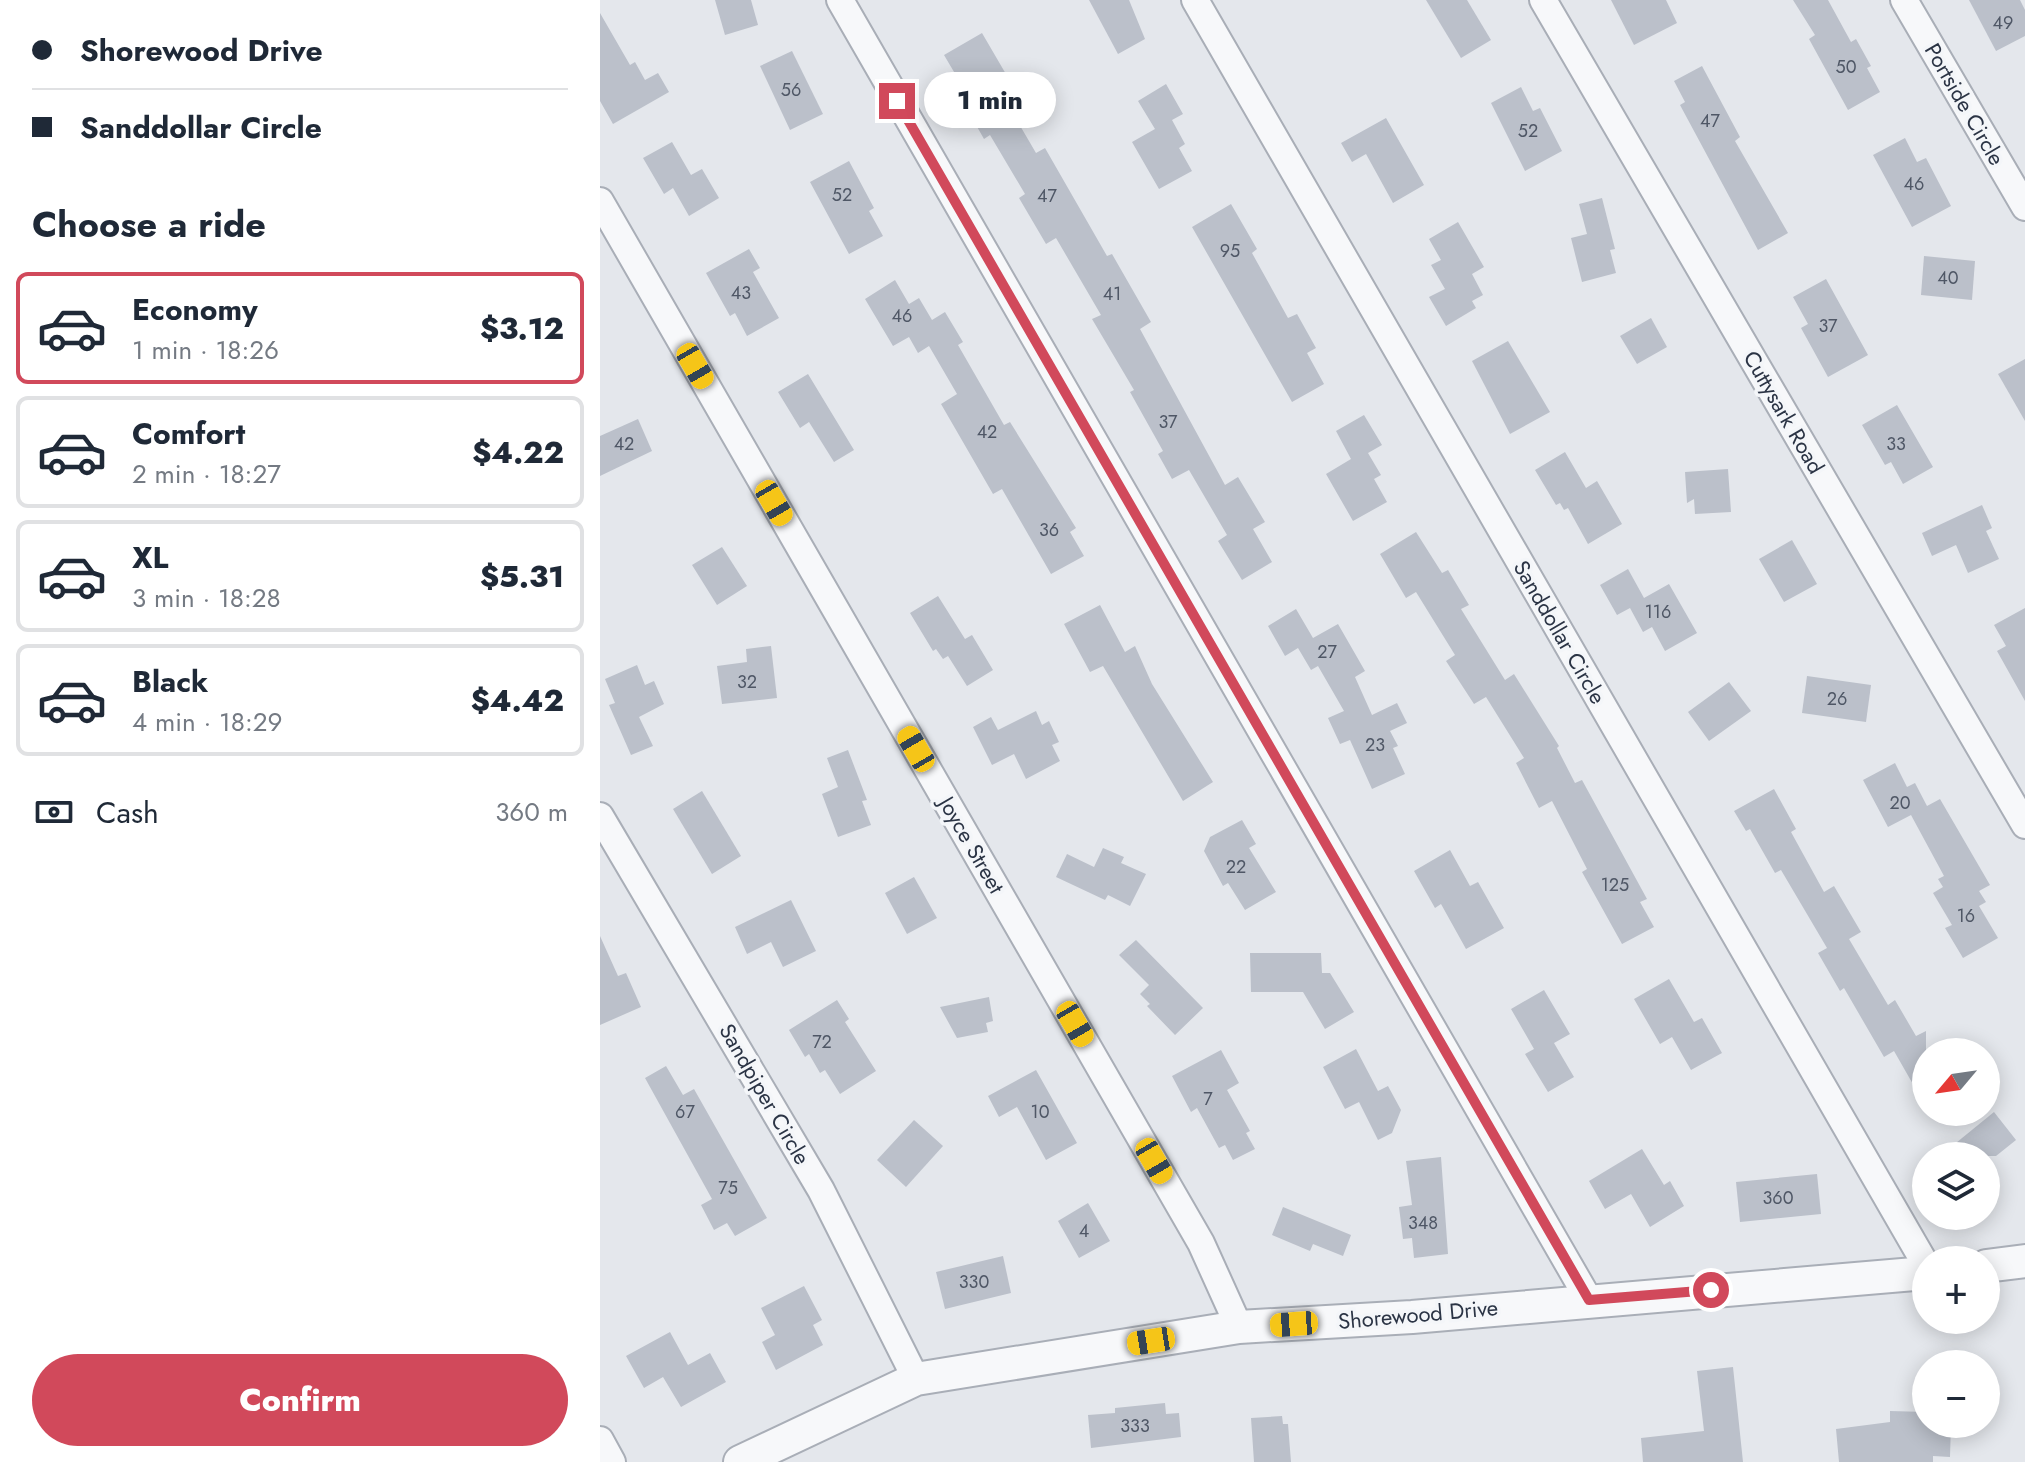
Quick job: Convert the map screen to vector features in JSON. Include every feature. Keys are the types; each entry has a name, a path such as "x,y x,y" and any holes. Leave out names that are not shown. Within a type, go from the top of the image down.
{"street":[{"path":"840,0 1589,1300"},
{"name":"Sanddollar Circle","path":"1195,0 1915,1246"},
{"name":"Cuttysark Road","path":"1543,0 2025,825"},
{"name":"Portside Circle","path":"1904,0 2025,207"},
{"name":"Joyce Street","path":"600,201 1201,1243 1239,1327"},
{"name":"Sandpiper Circle","path":"600,816 821,1190 916,1379"},
{"path":"2000,1264 2025,1261"},
{"name":"Shorewood Drive","path":"740,1462 916,1379 1239,1327 1412,1317 1912,1274"},
{"path":"600,1440 612,1462"}],"building":[{"path":"715,0 751,0 758,25 725,35"},
{"path":"1089,0 1129,0 1145,39 1118,54"},
{"path":"1426,0 1467,0 1491,40 1461,58"},
{"path":"1611,0 1666,0 1677,23 1634,45"},
{"path":"1793,0 1828,0 1851,42 1856,39 1871,66 1867,68 1880,92 1848,110 1809,39 1815,35"},
{"path":"1969,0 2020,0 2025,10 2025,36 1996,51"},
{"path":"600,13 630,65 635,62 645,80 658,73 669,92 613,124 600,101"},
{"path":"982,33 1010,81 998,88 1036,153 1045,148 1107,256 1112,254 1151,322 1140,329 1225,485 1238,477 1265,522 1253,529 1272,562 1242,580 1218,541 1227,535 1189,470 1172,479 1158,454 1163,451 1130,392 1134,390 1092,319 1101,315 1056,238 1046,244 1019,198 1025,194 990,135 984,139 963,102 970,99 944,55"},
{"path":"792,51 823,114 790,130 760,66"},
{"path":"1702,66 1740,137 1735,141 1788,233 1758,250 1680,105 1685,102 1674,81"},
{"path":"1166,84 1183,114 1172,120 1185,144 1179,148 1192,171 1159,189 1132,142 1155,129 1138,101"},
{"path":"1521,87 1533,111 1540,108 1562,151 1525,171 1491,103"},
{"path":"1386,118 1424,185 1393,203 1366,154 1352,162 1341,143"},
{"path":"1905,138 1917,162 1926,158 1951,206 1912,227 1873,155"},
{"path":"672,142 691,175 702,169 719,198 689,216 673,188 664,194 643,158"},
{"path":"849,161 874,208 869,211 883,236 849,254 810,182"},
{"path":"1602,198 1615,249 1610,250 1616,273 1582,282 1571,238 1587,234 1579,204"},
{"path":"1231,204 1257,249 1252,253 1288,318 1297,314 1316,348 1307,353 1324,384 1292,402 1192,227"},
{"path":"1458,222 1484,267 1472,274 1483,295 1472,301 1476,308 1446,326 1429,297 1445,289 1431,265 1441,260 1429,239"},
{"path":"749,249 760,268 753,272 779,318 747,336 735,313 730,316 706,273"},
{"path":"1924,256 1975,261 1972,300 1921,295"},
{"path":"1826,279 1868,355 1828,377 1801,328 1808,324 1793,297"},
{"path":"895,280 909,304 919,298 932,320 945,312 963,342 958,345 1004,425 1010,422 1076,528 1070,532 1084,556 1051,574 1002,489 993,494 941,404 957,394 929,346 918,353 909,337 893,346 865,299"},
{"path":"1651,318 1667,347 1637,364 1620,336"},
{"path":"1508,341 1550,412 1510,434 1472,361"},
{"path":"2025,359 2025,421 1998,374"},
{"path":"808,374 854,450 834,462 809,422 800,428 778,392"},
{"path":"1897,405 1933,467 1903,484 1891,462 1885,465 1862,425"},
{"path":"1364,415 1382,445 1368,453 1381,475 1374,479 1387,502 1353,521 1326,474 1351,459 1336,431"},
{"path":"638,419 652,451 600,476 600,436"},
{"path":"1565,452 1586,488 1597,481 1622,524 1588,544 1568,508 1564,510 1560,503 1556,505 1535,470"},
{"path":"1728,469 1731,512 1695,514 1694,499 1687,503 1685,472"},
{"path":"1982,505 1992,528 1986,531 1999,559 1968,573 1956,545 1932,556 1922,533"},
{"path":"1416,532 1442,573 1448,570 1469,605 1461,609 1505,680 1514,674 1559,746 1557,748 1575,783 1582,780 1647,899 1640,902 1654,927 1622,944 1582,872 1587,869 1552,801 1539,808 1516,763 1524,758 1486,697 1474,704 1446,661 1455,655 1416,592 1406,598 1380,554"},
{"path":"1792,540 1817,584 1784,602 1759,559"},
{"path":"722,547 747,586 717,605 692,565"},
{"path":"1628,569 1644,598 1669,584 1697,633 1665,651 1652,627 1643,632 1630,608 1617,615 1600,585"},
{"path":"938,596 965,639 972,635 993,670 967,686 948,656 943,659 936,649 933,651 910,613"},
{"path":"1100,605 1125,652 1135,646 1152,684 1213,782 1183,801 1103,666 1090,672 1064,624"},
{"path":"2025,608 2025,701 1997,651 2006,646 1994,625"},
{"path":"1296,609 1313,638 1338,624 1365,671 1355,677 1372,715 1397,703 1407,723 1390,731 1398,746 1393,748 1405,774 1372,789 1350,740 1340,744 1328,718 1344,711 1318,666 1311,670 1298,648 1285,656 1268,626"},
{"path":"771,646 777,698 722,704 717,666 747,662 746,649"},
{"path":"637,665 645,685 654,681 664,704 639,717 653,746 631,755 609,705 615,703 605,679"},
{"path":"1807,676 1871,685 1866,722 1802,713"},
{"path":"1729,682 1751,711 1709,741 1688,712"},
{"path":"1036,711 1042,725 1049,721 1059,742 1052,745 1060,761 1026,779 1014,754 992,765 973,727 991,717 998,730"},
{"path":"848,750 867,800 862,801 871,825 838,837 822,794 838,787 827,758"},
{"path":"1895,763 1907,787 1915,783 1927,806 1940,799 1990,885 1979,891 1986,902 1979,906 1998,938 1963,958 1945,928 1952,925 1933,893 1943,887 1938,879 1944,876 1911,815 1888,827 1863,780"},
{"path":"1774,789 1796,829 1791,832 1824,892 1834,886 1861,932 1849,939 1888,1005 1895,1000 1916,1036 1926,1031 1926,1038 1912,1038 1912,1082 1894,1051 1884,1057 1844,988 1840,991 1818,953 1827,948 1781,870 1775,873 1750,829 1746,831 1734,811"},
{"path":"702,791 741,856 712,874 673,809"},
{"path":"1242,820 1256,844 1249,848 1276,892 1245,910 1228,883 1223,886 1204,851 1210,837"},
{"path":"1103,848 1124,857 1121,863 1146,874 1130,906 1108,895 1105,900 1056,877 1067,854 1094,867"},
{"path":"1450,850 1470,886 1478,882 1504,928 1466,949 1441,904 1435,908 1414,871"},
{"path":"914,877 937,918 907,934 885,893"},
{"path":"791,900 816,951 783,967 771,942 747,954 735,927"},
{"path":"600,936 618,976 626,973 641,1007 600,1025"},
{"path":"1136,940 1203,1008 1175,1035 1147,1006 1150,1004 1140,994 1149,985 1119,955"},
{"path":"1250,953 1321,953 1322,973 1330,973 1354,1012 1325,1029 1303,992 1251,992"},
{"path":"1669,979 1694,1022 1702,1018 1722,1053 1691,1070 1672,1037 1660,1044 1634,999"},
{"path":"1544,990 1570,1034 1554,1043 1574,1077 1548,1092 1525,1054 1534,1049 1511,1009"},
{"path":"989,997 993,1021 986,1023 988,1032 957,1038 940,1007"},
{"path":"837,1000 849,1019 845,1022 876,1071 840,1094 825,1070 820,1073 809,1054 805,1057 789,1030"},
{"path":"1356,1049 1378,1091 1388,1086 1401,1110 1392,1133 1378,1140 1359,1102 1345,1109 1323,1067"},
{"path":"1221,1050 1239,1083 1227,1090 1250,1131 1246,1133 1255,1149 1233,1160 1225,1145 1219,1148 1197,1108 1191,1112 1172,1076"},
{"path":"666,1066 683,1095 694,1089 767,1218 735,1236 727,1223 714,1230 701,1205 712,1199 645,1078"},
{"path":"1036,1070 1077,1143 1046,1160 1017,1107 999,1117 988,1096"},
{"path":"914,1120 943,1146 906,1187 877,1160"},
{"path":"2000,1120 2016,1140 2000,1153 2000,1142 1957,1142 1977,1126 2000,1126"},
{"path":"1642,1149 1664,1185 1670,1181 1684,1206 1650,1227 1631,1194 1605,1209 1589,1181"},
{"path":"1441,1157 1448,1254 1414,1258 1412,1238 1403,1239 1399,1207 1412,1205 1406,1161"},
{"path":"1817,1174 1821,1214 1740,1222 1736,1182"},
{"path":"1088,1203 1110,1241 1079,1258 1058,1221"},
{"path":"1283,1207 1351,1235 1343,1256 1313,1244 1310,1251 1272,1235"},
{"path":"1003,1256 1011,1293 945,1309 936,1272"},
{"path":"804,1286 822,1320 813,1325 823,1345 776,1370 762,1342 775,1335 761,1308"},
{"path":"670,1332 688,1365 710,1353 726,1382 681,1407 663,1377 644,1388 626,1356"},
{"path":"1733,1367 1743,1462 1643,1462 1641,1438 1704,1431 1697,1371"},
{"path":"1165,1403 1166,1414 1179,1413 1181,1437 1091,1448 1088,1415 1115,1413 1115,1408"},
{"path":"1890,1411 1912,1412 1912,1438 1951,1438 1950,1457 1933,1456 1933,1462 1839,1462 1836,1429 1890,1422"},
{"path":"1282,1416 1283,1424 1288,1424 1291,1462 1254,1462 1251,1418"}],"route":[{"path":"897,101 1589,1300 1711,1290"}]}
